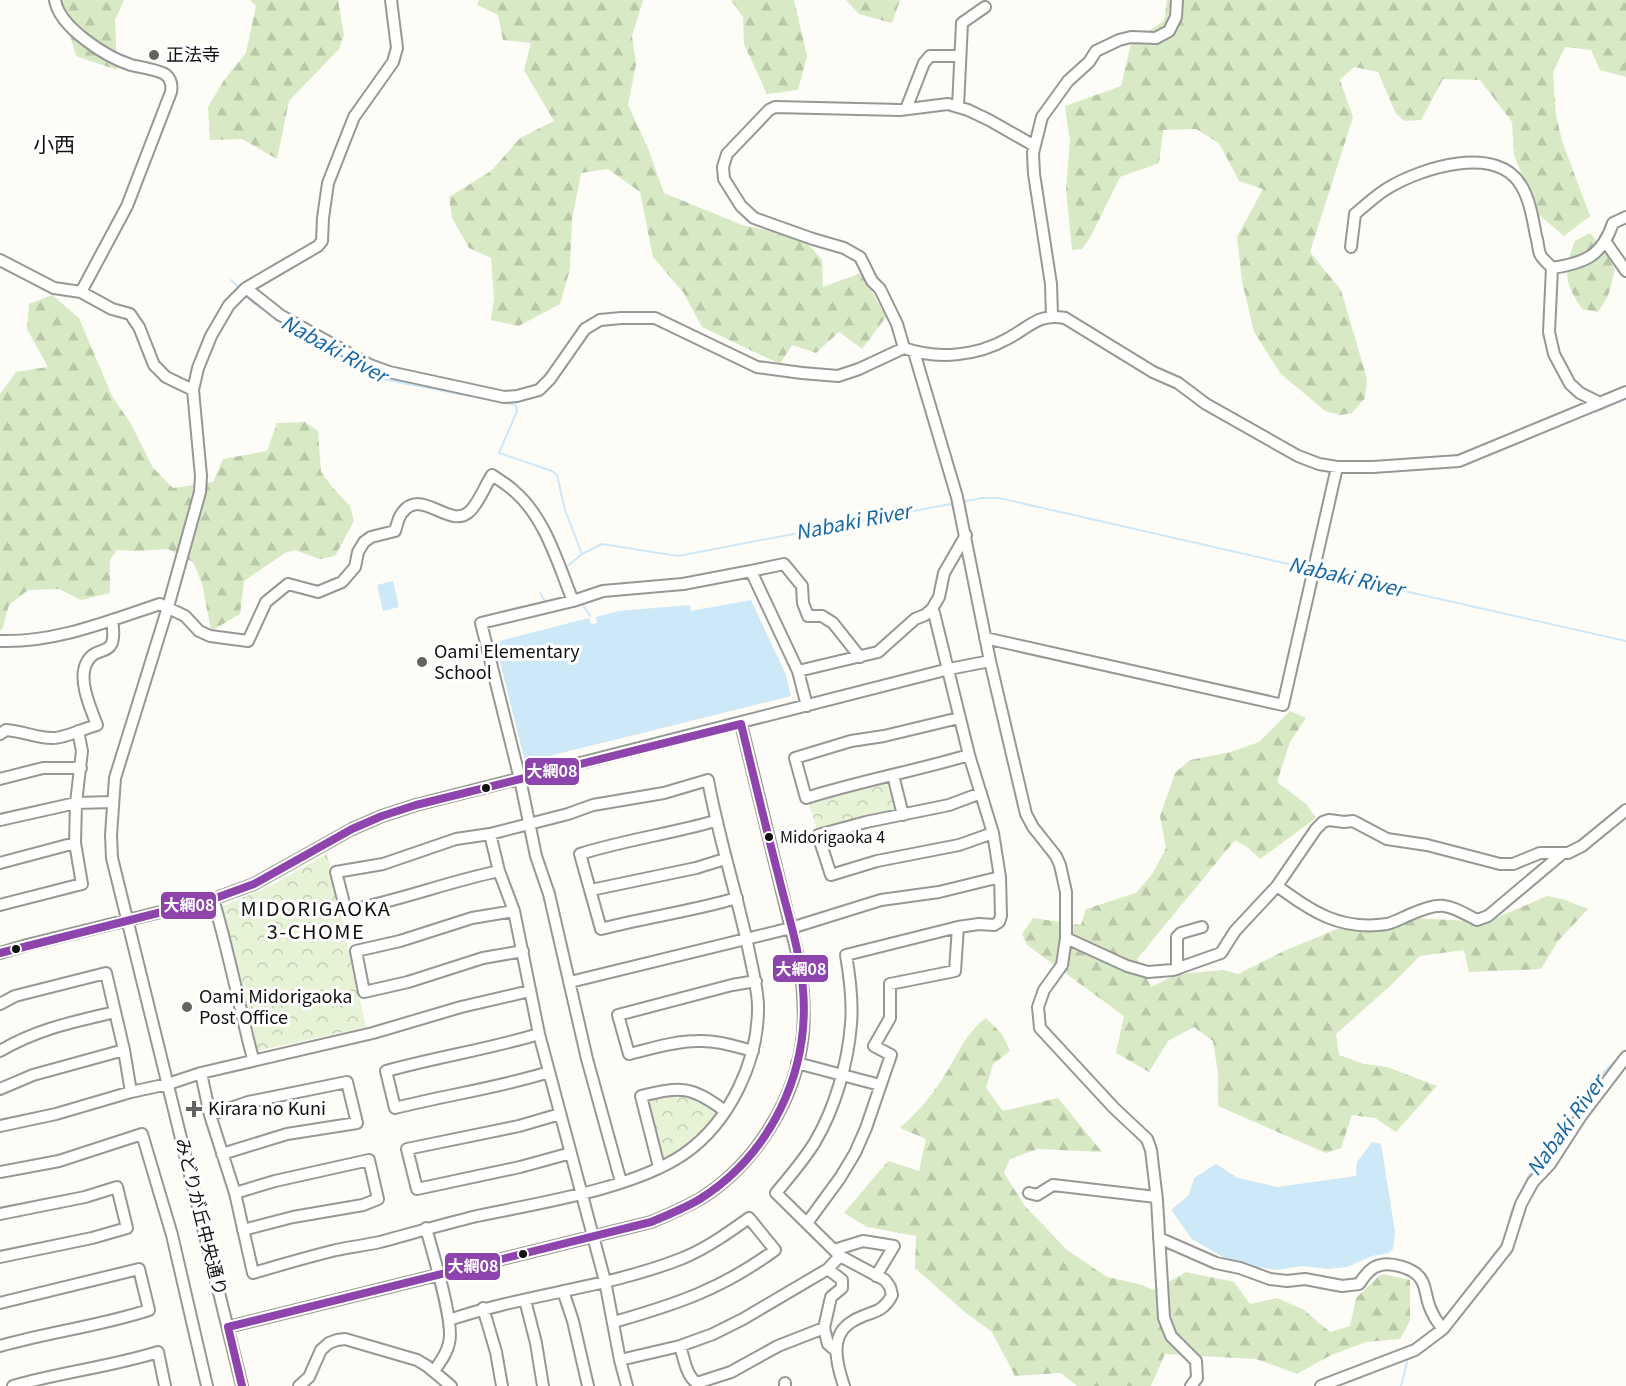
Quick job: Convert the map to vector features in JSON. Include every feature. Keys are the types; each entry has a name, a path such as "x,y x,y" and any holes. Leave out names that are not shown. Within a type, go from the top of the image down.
{"street":[{"path":"55,0 61,14 78,33 110,57 166,75 172,84 171,92 127,206 81,292"},
{"path":"0,260 54,288 81,292 112,309 130,314 139,327 154,365 166,377 193,390 198,368 217,324 229,304 246,288 318,246 322,241 328,183 354,117 393,62 397,48 391,0"},
{"path":"1052,316 1051,284 1034,174 1034,145 1042,117 1068,81 1089,62 1096,51 1119,40 1131,37 1156,38 1169,31 1176,17 1177,0"},
{"path":"958,107 962,23 985,7"},
{"path":"906,109 924,63 930,56 960,56"},
{"path":"1034,145 989,120 958,107 940,104 906,109 775,107 769,110 727,154 723,167 724,179 741,206 754,218 844,248 860,257 872,281 880,289 909,350 957,496 985,638 1026,814 1033,827 1056,856 1060,866 1065,892 1066,938 1062,965 1044,990 1038,1007 1040,1028 1114,1108 1147,1139 1151,1150 1156,1197 1164,1318 1171,1336 1196,1360 1197,1378 1191,1386"},
{"path":"1351,247 1355,214 1385,190 1401,181 1462,162 1500,167 1517,179 1528,199 1540,254 1552,268 1549,332 1554,354 1570,384 1580,393 1600,403"},
{"path":"1552,268 1583,262 1593,256 1605,241 1613,223 1626,217"},
{"path":"1605,241 1626,271"},
{"path":"246,288 280,315 370,365 389,372 504,397 539,390 550,379 585,329 600,320 655,318 757,367 838,376 909,350 958,355 983,351 1044,317 1065,318 1153,372 1178,383 1216,410 1298,456 1319,464 1337,467 1459,461 1626,392"},
{"name":"みどりが丘中央通り","path":"193,390 201,476 200,492 168,607 115,778 112,802 112,858 242,1386"},
{"path":"985,638 1283,705 1337,467"},
{"path":"0,641 17,642 63,635 160,604 185,616 199,631 210,636 248,641 266,603 288,584 318,592 342,582 355,567 358,552 364,542 371,537 394,531 401,514 406,509 414,505 423,505 457,518 470,511 492,475 516,492 545,532 573,601"},
{"path":"798,671 878,652 915,619 925,615 932,609 939,597 944,573 966,536"},
{"path":"621,1182 587,1059 549,894 536,856 520,779 481,623 573,601 603,591 683,584 784,564 802,586 803,603 808,616 822,616 833,623 860,657"},
{"path":"751,571 798,671 807,706"},
{"path":"844,1386 837,1365 837,1342 852,1321 876,1313 889,1300 892,1295 890,1287 885,1280 837,1253 776,1192 801,1163 815,1141 828,1116 841,1074 851,1024 851,989 846,955 958,927 979,924 994,925 999,922 1001,916 1000,877 993,833 969,755 932,609"},
{"path":"0,734 6,730 55,739 97,725 87,699 84,675 86,663 95,654 106,651 112,644 114,636 112,620"},
{"path":"0,953 213,899 254,884 351,829 382,816 449,796 741,724 949,669 990,661"},
{"path":"959,718 884,736 842,743 795,758 806,798 867,779 893,776 969,755"},
{"path":"228,1327 651,1222 702,1198 729,1177 748,1158 766,1134 781,1107 797,1063 803,1033 803,991 800,965 741,724"},
{"path":"0,905 82,884 75,843 76,803 82,751 78,731"},
{"path":"0,779 43,768 81,768"},
{"path":"893,776 903,815"},
{"path":"201,1073 210,1115 234,1193 253,1273 334,1251 380,1242 426,1228 580,1194 621,1182 684,1154 709,1131 725,1111 738,1089 753,1051 757,1026 756,981 737,898 715,821 708,780 664,793 593,805 568,814 490,834 456,838 383,864 336,872 346,911 378,905 466,878 499,871"},
{"path":"981,794 949,805 866,822 818,835 831,875 877,861 959,845 993,833"},
{"path":"0,820 76,803 112,802"},
{"path":"1066,938 1126,966 1148,972 1177,969 1221,953 1235,931 1277,886 1316,829 1329,820 1353,821 1387,839 1427,845 1500,864 1513,864 1540,853 1568,853 1582,846 1626,810"},
{"path":"715,821 673,833 613,843 580,854 602,929 634,920 701,909 737,898"},
{"path":"490,834 499,871 514,911 539,1034 604,1281 627,1386"},
{"path":"0,863 75,843"},
{"path":"1277,886 1321,916 1358,925 1390,923 1426,907 1442,904 1452,906 1478,920 1488,916 1563,853"},
{"path":"591,890 696,868 725,859"},
{"path":"570,982 746,940 881,900 939,892 1000,877"},
{"path":"213,899 229,952 240,1011 253,1059"},
{"path":"514,911 472,918 400,941 356,951 364,992 408,982 483,958 523,951"},
{"path":"807,1223 840,1178 866,1128 891,1055 874,1046 890,1018 890,984 955,971 958,927"},
{"path":"1177,969 1177,937 1181,933 1202,927"},
{"path":"0,1004 25,993 106,973 131,1092"},
{"path":"753,1051 718,1042 696,1041 671,1044 629,1054 618,1015 732,985 756,981"},
{"path":"0,1126 56,1114 253,1059 373,1033 461,1007 530,991"},
{"path":"0,1051 22,1038 46,1029 115,1012"},
{"path":"539,1034 503,1045 386,1071 395,1108 441,1096 510,1084 549,1072"},
{"path":"0,1089 33,1075 124,1050"},
{"path":"1321,1386 1415,1350 1441,1326 1507,1248 1521,1204 1533,1182 1550,1164 1607,1079 1626,1057"},
{"path":"797,1063 880,1085"},
{"path":"210,1115 248,1102 347,1082 357,1123 287,1134 222,1154"},
{"path":"659,1167 641,1096 670,1089 689,1090 704,1096 725,1111"},
{"path":"560,1114 519,1126 407,1149 417,1189 572,1154"},
{"path":"0,1172 59,1161 142,1134 172,1234 207,1386"},
{"path":"234,1193 274,1181 369,1160 378,1199 363,1205 293,1217 243,1230"},
{"path":"1029,1193 1037,1195 1053,1185 1156,1197"},
{"path":"0,1214 85,1197 117,1187 127,1228 92,1238 0,1257"},
{"path":"449,1320 483,1308 645,1271 684,1258 715,1242 749,1218 776,1250 747,1271 687,1300 614,1322"},
{"path":"426,1228 449,1320 450,1340 444,1357 434,1371"},
{"path":"1159,1238 1216,1263 1240,1268 1270,1279 1287,1281 1305,1279 1342,1286 1359,1284 1372,1268 1382,1264 1411,1270 1422,1281 1429,1306 1441,1326"},
{"path":"620,1360 680,1346 713,1334 828,1269 837,1253 863,1241 894,1246 876,1276"},
{"path":"0,1303 139,1269 148,1310 119,1320 34,1336 0,1346"},
{"path":"828,1269 842,1280 842,1288 831,1298 824,1328 828,1344 836,1351"},
{"path":"563,1291 573,1321 588,1386"},
{"path":"525,1300 536,1343 543,1386"},
{"path":"483,1308 496,1352 502,1386"},
{"path":"680,1346 686,1367 693,1381 697,1383 731,1372 778,1346 824,1328"},
{"path":"299,1386 309,1377 321,1350 329,1343 345,1339 417,1360 451,1386"},
{"path":"14,1386 40,1378 123,1363 158,1352 165,1386"}],"green space":[{"path":"56,0 124,0 115,20 117,70 76,56 64,15"},
{"path":"250,0 338,0 344,35 339,49 289,101 277,159 242,139 210,140 208,107 224,80 246,53 256,6"},
{"path":"479,0 643,0 632,36 636,64 628,105 648,148 664,193 742,225 802,237 822,260 823,287 861,273 886,317 862,349 839,332 816,353 792,345 780,364 702,327 683,292 653,257 640,192 608,169 581,173 572,220 570,269 560,304 519,326 491,320 494,298 491,258 469,248 452,218 449,197 491,171 520,138 554,121 524,70 531,43 503,40 498,15 477,5"},
{"path":"731,0 794,0 807,56 798,90 767,94 744,44 743,17"},
{"path":"846,0 900,0 892,23 859,14"},
{"path":"1167,0 1626,0 1626,77 1600,70 1591,50 1565,47 1553,72 1556,115 1562,141 1590,216 1564,236 1538,214 1514,155 1512,122 1480,80 1443,79 1421,120 1405,121 1396,114 1378,72 1354,67 1340,80 1353,117 1310,252 1341,290 1367,379 1365,398 1352,413 1340,415 1325,411 1281,374 1254,332 1242,281 1237,237 1263,189 1239,181 1219,143 1196,129 1163,130 1159,163 1120,177 1091,236 1082,249 1072,250 1066,188 1070,141 1065,106 1121,86 1131,43 1164,21"},
{"path":"1590,233 1604,249 1615,270 1608,296 1598,312 1582,309 1567,276 1568,260 1575,241"},
{"path":"52,295 79,318 112,396 131,424 153,468 173,488 213,482 223,459 267,451 277,423 305,422 318,431 321,472 350,506 354,521 335,556 320,559 295,550 285,553 244,581 240,614 211,631 202,583 193,562 168,549 117,550 110,560 110,593 81,600 59,589 28,590 9,605 2,630 0,630 0,394 16,372 48,367 27,329 29,304"},
{"path":"1290,711 1306,718 1290,742 1277,782 1306,804 1316,818 1260,859 1235,840 1137,959 1151,987 1178,974 1223,970 1238,974 1284,951 1337,929 1414,918 1487,922 1547,896 1563,899 1588,909 1558,941 1541,969 1469,972 1464,950 1420,956 1336,1034 1339,1055 1364,1064 1387,1067 1437,1086 1396,1132 1375,1118 1352,1115 1341,1148 1326,1153 1218,1106 1218,1073 1213,1041 1194,1027 1168,1041 1149,1072 1116,1053 1124,1016 1027,945 1022,934 1033,918 1081,925 1086,909 1136,893 1153,873 1166,848 1160,816 1175,773 1190,760 1231,752 1259,742"},
{"path":"891,780 898,813 818,832 808,802"},
{"path":"327,854 366,1027 257,1051 243,1006 234,951 221,907 270,886"},
{"path":"986,1018 1002,1034 1010,1051 993,1064 986,1088 1003,1111 1058,1098 1102,1152 1038,1149 1010,1159 1004,1173 1024,1205 1067,1250 1107,1277 1154,1290 1186,1272 1234,1282 1250,1304 1277,1298 1304,1310 1330,1332 1350,1326 1356,1298 1379,1276 1383,1274 1410,1280 1410,1321 1400,1339 1366,1342 1331,1355 1297,1374 1256,1359 1165,1354 1151,1386 1077,1386 1061,1373 1015,1376 992,1332 966,1313 915,1268 916,1236 867,1227 844,1213 888,1161 919,1171 926,1139 900,1128 932,1094 969,1035"},
{"path":"676,1094 694,1097 716,1110 716,1115 690,1145 661,1162 645,1102 648,1099"}],"water":[{"path":"393,581 399,607 383,611 377,585"},
{"path":"751,600 786,675 791,696 525,762 495,642 589,618 591,624 597,623 596,617 618,611 690,605 691,611"},
{"path":"1372,1142 1381,1144 1395,1232 1393,1249 1388,1253 1372,1256 1347,1267 1328,1269 1302,1266 1277,1270 1245,1265 1221,1256 1192,1239 1171,1210 1189,1195 1194,1178 1216,1164 1238,1178 1277,1187 1356,1176 1357,1162"}],"waterway":[{"name":"Nabaki River","path":"231,280 239,288"},
{"name":"Nabaki River","path":"245,294 253,303 273,316"},
{"name":"Nabaki River","path":"294,328 312,339"},
{"name":"Nabaki River","path":"367,369 387,380 516,405 517,411 499,453 552,471 557,475 565,510 582,554"},
{"path":"1596,412 1626,399"},
{"name":"Nabaki River","path":"961,502 999,498 1310,569"},
{"name":"Nabaki River","path":"564,569 582,554 602,544 678,556 956,503"},
{"name":"Nabaki River","path":"1316,571 1626,641"},
{"path":"540,593 546,603"},
{"path":"581,602 590,616"},
{"name":"Nabaki River","path":"1469,1287 1504,1241 1512,1210 1529,1175 1544,1162 1600,1076 1626,1050"},
{"name":"Nabaki River","path":"1401,1386 1408,1358"}],"transit line":[{"name":"大網08","path":"0,953 213,899 254,884 352,829 416,805 741,724"},
{"name":"大網08","path":"228,1327 651,1222 700,1199 747,1159 766,1135 781,1108 792,1080 800,1050 803,989 796,945 741,724"},
{"name":"大網08","path":"228,1327 242,1386"}],"place":[{"name":"正法寺","path":"154,55"},
{"name":"Oami Elementary School","path":"422,662"},
{"name":"Midorigaoka 4","path":"769,837"},
{"name":"Oami Midorigaoka Post Office","path":"187,1007"},
{"name":"Kirara no Kuni","path":"194,1109"}],"district":[{"name":"小西","path":"54,145"},
{"name":"MIDORIGAOKA 3-CHOME","path":"316,920"}]}
